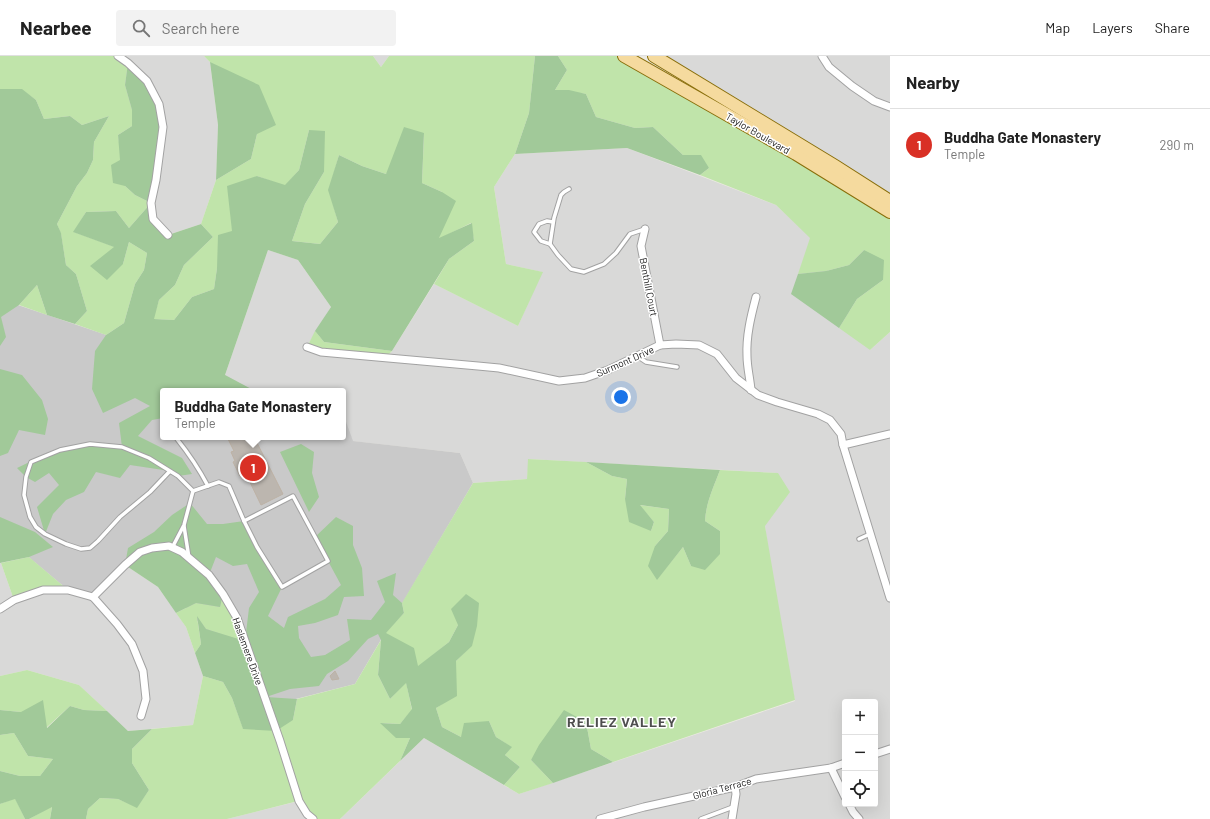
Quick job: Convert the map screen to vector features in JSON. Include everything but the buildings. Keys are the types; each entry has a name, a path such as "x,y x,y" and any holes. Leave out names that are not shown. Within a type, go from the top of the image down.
{"main road":[{"name":"Taylor Boulevard","path":"624,56 796,154 890,212"},
{"name":"Taylor Boulevard","path":"654,56 890,201"}],"street":[{"path":"118,56 128,63 147,81 159,104 163,127 156,180 151,203 153,219 168,235"},
{"path":"822,56 829,67 852,86 874,101 890,107"},
{"name":"Benthill Court","path":"645,229 641,246 660,346"},
{"path":"751,390 747,346 756,297"},
{"name":"Surmont Drive","path":"307,346 321,352 499,368 559,381 585,378 608,370 660,346 676,344 699,345 717,354 736,378 758,395 818,414 830,420 841,434 843,445 890,598"},
{"path":"843,445 890,434"},
{"path":"93,597 140,552 152,548 169,546 172,548"},
{"name":"Haslemere Drive","path":"172,548 182,552 209,575 236,618 280,741 299,802 307,814 313,819"},
{"path":"0,609 14,600 43,590 68,590 93,597 117,624 132,644 143,671 146,698 141,716"},
{"path":"878,753 890,749"},
{"name":"Gloria Terrace","path":"600,819 644,807 735,787 756,779 831,768 842,764"},
{"path":"831,768 842,791"},
{"path":"732,819 736,794 735,787"},
{"path":"850,807 859,819"}],"lane":[{"path":"550,244 553,222 561,195 569,189"},
{"path":"553,222 547,221 539,224 534,232 541,241 550,244 571,269 584,272 604,264 616,253 630,234 645,229"},
{"path":"637,356 646,362 677,367"},
{"path":"178,440 190,455 208,486"},
{"path":"170,471 150,492 120,517 90,548 81,549 66,544 45,534 36,527 30,517 24,495 26,477 31,462 60,450 90,444 122,447 149,458 170,471 178,476 193,491"},
{"path":"193,491 219,482 229,486 244,520 256,547 282,587 328,561 293,496 244,520"},
{"path":"172,548 184,525 193,491"},
{"path":"184,525 189,558"},
{"path":"859,539 870,534"},
{"path":"701,819 734,807"}],"shaded area":[{"path":"118,56 204,56 210,62 218,125 216,180 201,224 168,235 153,219"},
{"path":"373,56 389,56 381,67"},
{"path":"654,56 890,56 890,201"},
{"path":"627,148 776,205 811,238 870,350 890,332 890,819 340,819 424,738 519,794 795,701 776,611 765,526 777,473 529,459 527,479 473,483 460,453 352,441 346,422 346,388 249,388 225,375 268,250 298,260 331,307 307,346 385,358 392,351 434,284 518,326 542,272 506,264 494,187 515,154"},
{"path":"6,301 225,375 249,388 160,388 160,440 346,440 346,422 353,441 460,453 473,483 355,684 268,706 140,552 93,597 68,590 0,533 0,308"},
{"path":"0,563 14,600 125,565 158,587 186,627 203,676 193,725 128,731 79,685 27,670 0,676"},
{"path":"299,801 313,819 227,819"}],"green space":[{"path":"0,56 118,56 128,63 125,85 132,110 132,126 118,135 125,186 135,195 151,203 129,228 116,211 86,212 74,232 115,247 123,264 129,242 147,253 144,270 135,284 124,323 106,335 75,324 87,311 76,274 66,265 61,234 57,224 77,186 87,173 93,160 94,142 109,116 82,125 70,116 44,119 36,100 22,90 0,89"},
{"path":"204,56 373,56 381,67 389,56 535,56 529,113 515,154 494,187 506,264 543,272 518,326 434,284 449,259 474,241 471,223 439,239 442,192 422,183 424,134 386,174 362,166 339,155 329,190 338,222 320,244 292,241 305,204 324,172 309,130 299,170 285,186 257,176 217,268 214,289 192,297 174,320 153,319 159,300 175,285 184,265 213,237 201,224 216,180 251,159 257,134 210,62"},
{"path":"535,56 558,56 567,70 555,90 569,90 586,94 596,117 635,128 653,127 683,155 701,155 709,168 700,175 627,148 515,154 529,113"},
{"path":"558,56 624,56 890,212 890,332 870,350 839,328 857,299 883,280 864,250 849,265 826,271 798,274 810,238 776,205 700,175 709,168 683,155 653,127 635,128 596,117 586,94 555,90 567,70"},
{"path":"210,62 259,85 276,125 257,134 251,159 216,180 218,125"},
{"path":"128,63 147,81 159,104 163,127 156,180 153,219 168,235 201,224 213,237 184,265 175,285 159,300 154,319 174,320 192,297 214,289 217,268 218,235 232,231 227,186 257,176 285,185 299,170 309,130 325,131 324,172 305,204 292,241 320,244 338,222 328,190 339,155 362,166 386,174 404,127 424,133 422,183 442,192 456,201 439,238 472,223 474,241 449,259 392,351 324,342 315,331 331,307 298,260 268,250 225,375 249,388 160,388 160,419 152,420 138,436 182,458 192,474 178,476 170,471 130,465 120,478 96,472 84,492 66,500 53,514 45,534 37,507 59,485 49,473 35,482 26,477 17,468 42,456 90,444 122,447 119,423 150,406 135,398 103,413 92,389 95,351 106,335 124,323 135,284 144,270 147,253 129,242 123,264 107,280 90,266 114,247 73,232 86,212 116,211 129,228 151,203 135,195 125,186 113,183 111,165 120,160 118,135 132,126 132,110 125,85"},
{"path":"0,89 22,89 36,100 44,119 70,116 82,125 109,116 94,142 93,160 87,173 77,186 57,224 61,233 66,265 76,274 87,311 75,324 47,315 37,285 19,305 1,317 6,337 0,346"},
{"path":"864,250 884,260 883,280 857,299 839,328 791,294 798,274 826,271 849,265"},
{"path":"37,285 47,315 19,305"},
{"path":"315,331 324,342 392,351 385,358 307,347"},
{"path":"0,369 22,375 42,400 48,419 45,435 19,430 8,453 0,456"},
{"path":"301,444 314,452 312,473 319,497 309,512 280,452"},
{"path":"528,459 586,462 612,476 627,479 625,499 651,531 654,522 639,505 669,509 668,531 655,546 657,579 683,547 691,566 720,531 705,521 709,501 720,470 778,473 790,492 765,526 795,700 613,762 591,749 586,722 531,760 553,783 519,794 504,785 520,767 505,755 511,747 496,737 489,721 461,737 442,727 436,708 456,695 456,661 472,645 458,625 449,642 418,667 385,633 404,613 402,603 473,483 527,479"},
{"path":"586,462 720,470 709,501 705,521 720,531 720,554 705,570 691,566 683,547 657,580 648,566 655,546 668,531 669,509 640,505 654,522 651,531 629,522 625,499 627,479 612,476"},
{"path":"190,503 207,524 223,524 244,521 257,547 282,587 268,616 284,628 288,617 325,599 341,585 315,537 336,517 353,526 353,545 362,568 364,596 344,597 338,615 315,623 298,626 299,638 311,657 325,655 350,640 347,619 371,620 385,602 377,581 396,573 393,595 402,603 404,613 386,633 414,648 418,666 449,642 458,625 451,609 466,594 479,603 477,626 472,646 456,661 457,696 436,708 442,727 461,737 464,723 489,721 496,737 512,747 505,755 520,767 504,785 424,738 400,761 410,738 396,738 380,723 400,724 412,709 406,683 390,699 378,675 381,640 378,634 368,639 348,661 327,674 319,686 290,689 266,697 297,699 293,720 276,731 243,729 232,698 223,682 203,676 195,653 201,644 197,616 206,629 245,641 249,608 259,592 247,564 233,566 216,557 209,575 223,594 220,607 196,603 176,613 158,587 125,565 128,548 154,532 172,515"},
{"path":"0,517 35,532 53,547 29,557 0,563"},
{"path":"29,557 68,590 43,590 14,600 1,563"},
{"path":"223,594 245,642 206,629 197,617 201,644 195,653 186,627 176,613 196,603 220,607"},
{"path":"381,640 378,675 390,699 406,682 412,710 400,724 381,723 410,738 400,761 340,819 313,819 298,801 227,819 86,819 88,809 100,798 118,799 137,807 149,790 132,763 132,749 152,729 193,725 203,676 223,682 232,698 243,728 293,720 297,699 355,684"},
{"path":"27,670 79,685 107,711 84,710 70,706 46,728 21,712 0,710 0,676"},
{"path":"43,700 47,728 70,706 84,710 107,711 128,731 152,729 132,749 132,763 149,790 137,808 118,799 100,798 88,809 86,819 50,819 52,807 29,819 25,819 15,799 0,804 0,771 20,776 40,776 53,759 28,756 14,733 0,735 0,710 21,712"},
{"path":"564,710 586,722 591,749 613,762 553,783 531,760 539,745"},
{"path":"14,733 28,756 53,759 40,776 20,776 0,771 0,735"},
{"path":"15,798 25,819 0,819 0,804"},
{"path":"52,806 50,819 29,819"}],"place":[{"name":"Buddha Gate Monastery","path":"253,468"}],"district":[{"name":"RELIEZ VALLEY","path":"622,721"}]}
